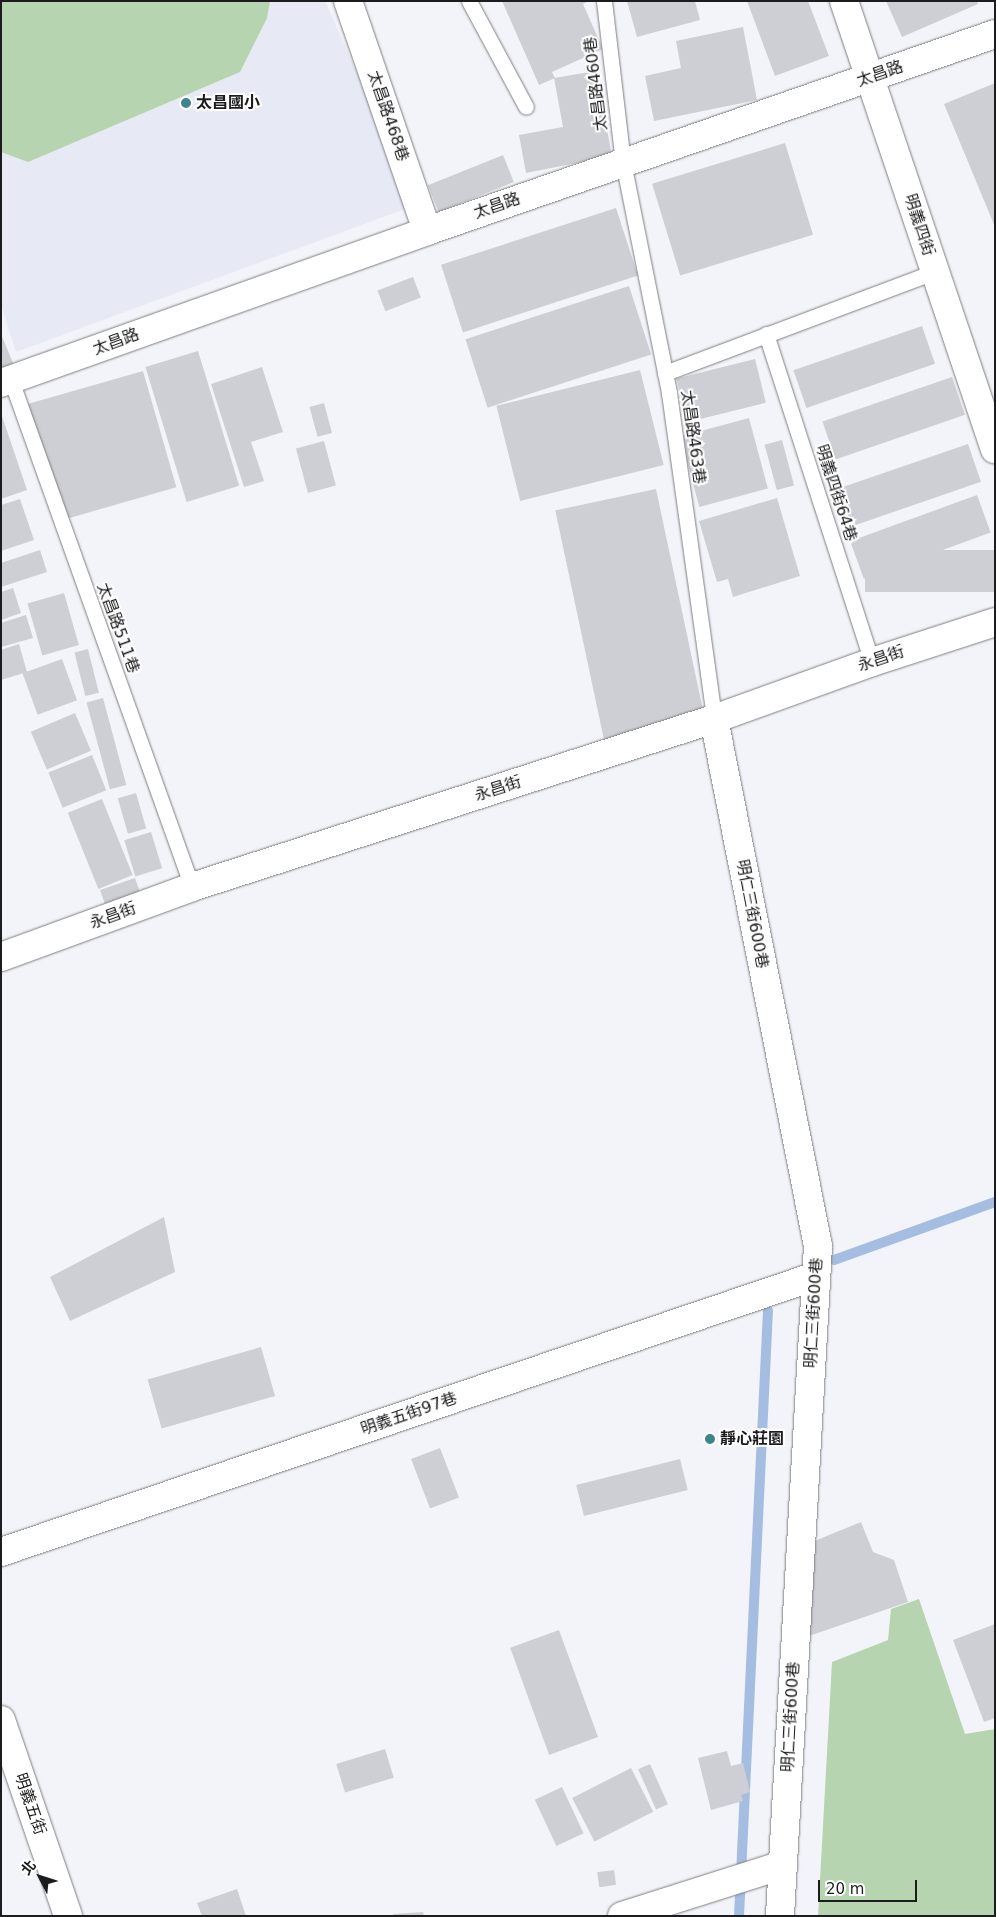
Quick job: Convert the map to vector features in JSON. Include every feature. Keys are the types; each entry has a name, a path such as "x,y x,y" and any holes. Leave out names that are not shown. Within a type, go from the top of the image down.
{"street":[{"name":"太昌路468巷","path":"348,1 427,231"},
{"name":"明義四街","path":"844,1 872,77 934,272 995,449"},
{"name":"太昌路","path":"6,382 623,162 995,34"},
{"name":"永昌街","path":"1,957 192,887 714,719 872,662 995,622"},
{"name":"明仁三街600巷","path":"714,719 818,1246 780,1916"},
{"name":"明義五街97巷","path":"1,1552 816,1276"},
{"name":"明義五街","path":"1,1720 68,1916"},
{"path":"622,1916 782,1865"}],"lane":[{"path":"469,1 526,107"},
{"name":"太昌路460巷","path":"604,1 623,162"},
{"name":"太昌路463巷","path":"623,162 665,373 714,719"},
{"path":"665,373 934,272"},
{"name":"明義四街64巷","path":"766,334 872,662"},
{"name":"太昌路511巷","path":"6,382 192,887"}],"shaded area":[{"name":"太昌國小","path":"1,1 325,1 416,205 16,352 1,305"}],"green space":[{"path":"1,1 270,1 267,18 240,72 28,162 1,152"},
{"path":"919,1599 965,1734 995,1729 995,1916 818,1916 832,1662 888,1640 891,1609"}],"building":[{"path":"502,1 589,1 583,4 603,49 552,72 555,78 539,85"},
{"path":"627,1 695,1 700,20 637,37"},
{"path":"747,1 808,1 829,56 775,76"},
{"path":"886,1 977,1 978,4 902,37"},
{"path":"743,27 757,100 654,121 645,76 681,68 676,41"},
{"path":"596,71 612,156 526,173 519,135 563,127 554,78"},
{"path":"995,83 995,227 944,104"},
{"path":"785,143 813,235 680,275 652,184"},
{"path":"503,155 514,182 439,212 428,185"},
{"path":"616,208 638,276 463,332 441,265"},
{"path":"413,277 421,298 385,311 378,291"},
{"path":"629,286 651,354 488,408 465,339"},
{"path":"922,326 935,364 806,408 793,370"},
{"path":"1,334 16,370 1,377"},
{"path":"198,351 239,486 187,502 145,367"},
{"path":"755,359 766,403 687,422 676,379"},
{"path":"262,367 283,432 251,442 264,481 244,487 211,384"},
{"path":"640,370 664,465 520,501 496,406"},
{"path":"143,371 176,487 61,520 28,404"},
{"path":"952,377 965,415 835,459 822,422"},
{"path":"324,403 332,433 318,437 310,407"},
{"path":"1,413 27,490 1,499"},
{"path":"749,418 768,489 699,507 680,436"},
{"path":"782,440 794,485 777,490 765,445"},
{"path":"324,441 336,485 308,493 296,449"},
{"path":"968,444 981,482 851,526 838,489"},
{"path":"656,489 705,719 604,740 555,510"},
{"path":"977,495 991,533 864,579 850,541"},
{"path":"777,498 800,576 733,597 728,579 717,582 699,521"},
{"path":"20,499 34,540 1,551 1,505"},
{"path":"40,550 47,572 1,587 1,563"},
{"path":"865,550 995,550 995,592 865,592"},
{"path":"13,588 21,613 1,620 1,592"},
{"path":"64,593 79,645 42,655 27,603"},
{"path":"26,615 33,638 1,647 1,623"},
{"path":"19,644 27,672 1,680 1,650"},
{"path":"88,649 99,693 85,696 74,652"},
{"path":"62,659 77,700 38,715 23,673"},
{"path":"103,698 126,785 110,789 87,702"},
{"path":"75,713 91,751 47,769 31,732"},
{"path":"92,755 106,790 63,808 48,773"},
{"path":"136,793 146,829 128,834 118,798"},
{"path":"102,799 133,875 98,889 68,813"},
{"path":"151,832 162,868 135,877 124,840"},
{"path":"135,878 141,895 106,907 100,890"},
{"path":"164,1217 175,1272 70,1321 50,1277"},
{"path":"261,1347 275,1396 162,1429 148,1380"},
{"path":"440,1448 459,1497 430,1509 411,1459"},
{"path":"680,1459 688,1490 584,1516 576,1485"},
{"path":"861,1522 873,1552 894,1560 908,1602 809,1636 807,1544"},
{"path":"995,1624 995,1718 984,1722 953,1640"},
{"path":"559,1630 598,1737 549,1755 510,1648"},
{"path":"385,1749 394,1778 345,1793 336,1764"},
{"path":"727,1751 731,1766 743,1763 750,1792 741,1795 743,1801 711,1810 698,1758"},
{"path":"650,1764 668,1804 656,1809 638,1769"},
{"path":"631,1768 653,1812 594,1842 572,1798"},
{"path":"562,1787 584,1833 556,1846 535,1800"},
{"path":"614,1870 616,1885 599,1887 597,1872"},
{"path":"237,1889 246,1916 202,1916 197,1903"},
{"path":"423,1912 424,1916 393,1916 393,1914"}],"waterway":[{"path":"834,1260 995,1202"},
{"path":"739,1916 768,1311"}],"place":[{"name":"太昌國小","path":"186,103"},
{"name":"靜心莊園","path":"710,1439"}]}
